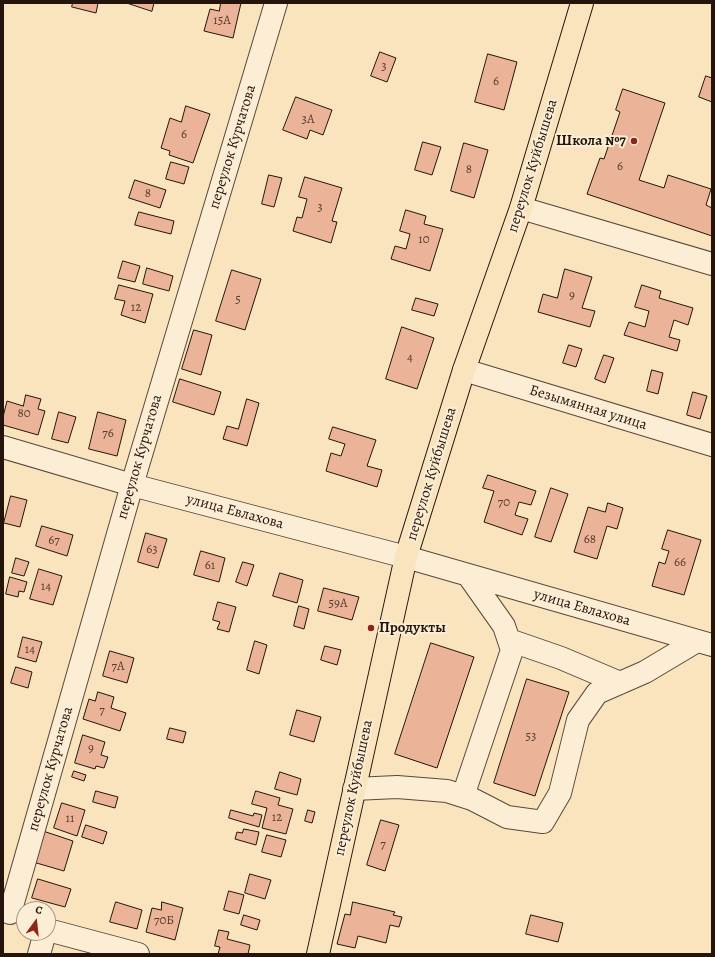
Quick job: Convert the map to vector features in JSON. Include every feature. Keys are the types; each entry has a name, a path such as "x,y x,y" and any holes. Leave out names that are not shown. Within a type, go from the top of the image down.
{"main road":[{"name":"переулок Куйбышева","path":"318,954 406,557 464,370 521,208 582,3"}],"street":[{"name":"переулок Курчатова","path":"12,915 132,485 276,3"},
{"path":"521,208 712,264"},
{"name":"Безымянная улица","path":"464,370 712,445"},
{"name":"улица Евлахова","path":"3,447 132,485 406,557 705,643"},
{"path":"463,796 512,650 504,626 468,575"},
{"path":"509,640 561,658 620,683"},
{"name":"улица Евлахова","path":"354,789 397,787 447,791 472,799 507,817 543,822 560,793 578,720 597,693 705,643"},
{"path":"56,932 138,954"},
{"path":"39,954 43,941"}],"building":[{"path":"73,3 98,3 96,13 72,7"},
{"path":"127,3 154,3 152,11"},
{"path":"221,3 241,3 233,38 204,31 210,9 219,11"},
{"path":"380,52 396,58 387,82 371,76"},
{"path":"488,54 517,62 504,110 475,102"},
{"path":"706,76 712,78 712,102 699,97"},
{"path":"623,89 665,103 639,180 664,188 668,175 711,189 706,205 712,208 712,236 587,194 600,158 604,159 620,112 616,110"},
{"path":"296,97 332,110 323,135 310,130 307,139 283,130"},
{"path":"186,106 210,114 193,163 169,155 170,151 161,148 170,118 181,122"},
{"path":"423,142 441,147 432,175 415,170"},
{"path":"464,143 488,150 474,198 451,191"},
{"path":"171,162 189,167 184,184 166,179"},
{"path":"269,175 282,178 274,207 262,204"},
{"path":"305,177 342,188 332,221 337,222 331,243 293,231 297,217 302,218 307,199 299,197"},
{"path":"135,180 166,190 160,208 129,198"},
{"path":"406,210 426,216 424,224 443,229 430,271 391,259 395,246 406,249 410,234 400,231"},
{"path":"139,212 174,221 171,234 135,225"},
{"path":"123,261 140,266 135,282 118,278"},
{"path":"147,268 173,276 169,291 143,284"},
{"path":"565,269 592,277 582,308 595,311 590,327 538,312 543,294 557,298"},
{"path":"232,270 261,279 245,330 216,321"},
{"path":"119,285 153,294 145,323 121,315 125,301 115,299"},
{"path":"642,285 661,291 659,298 693,308 688,325 674,320 669,337 680,340 677,351 624,335 629,322 645,327 649,311 635,307"},
{"path":"416,298 438,304 434,316 412,310"},
{"path":"402,327 434,338 417,389 386,379"},
{"path":"194,330 212,335 201,375 182,369"},
{"path":"569,345 582,349 576,367 563,363"},
{"path":"604,355 614,358 605,383 595,379"},
{"path":"652,370 663,373 658,394 647,391"},
{"path":"180,379 221,392 214,415 173,402"},
{"path":"693,392 707,396 700,419 687,415"},
{"path":"26,395 41,399 38,409 45,411 38,435 3,425 3,417 7,401 23,406"},
{"path":"247,399 259,403 247,446 223,439 227,426 238,429"},
{"path":"59,412 76,417 68,443 52,439"},
{"path":"98,412 126,420 117,456 89,449"},
{"path":"333,427 376,440 367,466 382,470 377,487 326,471 331,453 341,456 345,444 329,439"},
{"path":"488,475 536,491 531,505 519,502 515,515 528,519 522,535 484,522 494,491 483,488"},
{"path":"551,488 568,494 551,542 535,537"},
{"path":"11,496 27,500 20,527 4,523"},
{"path":"608,503 623,508 617,529 607,526 597,559 574,552 588,507 605,512"},
{"path":"42,526 73,535 67,556 36,546"},
{"path":"668,530 701,540 684,595 652,586 659,562 665,564 669,551 662,549"},
{"path":"146,533 167,539 158,568 138,562"},
{"path":"201,551 225,558 219,582 194,575"},
{"path":"16,558 29,562 24,576 12,573"},
{"path":"243,562 254,565 247,586 236,582"},
{"path":"39,569 62,576 53,605 30,599"},
{"path":"280,573 303,580 297,603 273,596"},
{"path":"10,577 27,582 24,592 19,591 18,597 6,594"},
{"path":"324,588 359,597 352,620 318,611"},
{"path":"218,602 236,607 229,632 217,629 220,622 213,620"},
{"path":"299,606 309,609 304,629 294,626"},
{"path":"23,637 42,642 36,662 18,657"},
{"path":"255,641 267,645 259,674 247,670"},
{"path":"431,643 474,657 437,768 395,754"},
{"path":"325,646 341,650 337,665 321,660"},
{"path":"110,651 134,658 127,683 103,676"},
{"path":"16,667 32,672 28,688 11,683"},
{"path":"527,679 569,692 535,796 494,783"},
{"path":"98,692 114,697 111,708 126,713 120,731 83,719 89,699 95,701"},
{"path":"297,710 321,717 314,742 290,735"},
{"path":"170,728 186,732 183,743 167,739"},
{"path":"83,735 105,742 101,755 108,757 104,768 96,766 95,769 75,763"},
{"path":"74,771 86,775 84,781 72,777"},
{"path":"280,772 301,779 297,795 275,789"},
{"path":"96,791 118,797 115,808 93,802"},
{"path":"256,791 280,798 278,805 293,809 286,834 262,828 267,808 252,804"},
{"path":"62,803 85,810 77,836 54,828"},
{"path":"231,810 253,816 254,813 262,815 259,827 229,818"},
{"path":"308,810 315,812 312,823 305,821"},
{"path":"381,820 399,825 385,871 367,865"},
{"path":"86,825 107,832 103,844 82,837"},
{"path":"244,829 259,832 256,845 235,839 237,832 242,833"},
{"path":"43,831 73,841 64,871 33,862"},
{"path":"267,835 286,840 281,857 262,852"},
{"path":"250,874 271,880 265,899 245,893"},
{"path":"38,879 71,889 65,907 56,905 56,901 43,901 32,898"},
{"path":"229,891 244,895 239,914 224,910"},
{"path":"116,902 142,910 137,929 110,922"},
{"path":"162,902 183,908 175,940 146,932 152,908 161,910"},
{"path":"353,902 395,912 393,915 402,917 399,927 390,925 386,943 358,936 355,948 337,944 345,914 350,915"},
{"path":"244,915 260,920 257,930 241,925"},
{"path":"531,915 563,923 558,942 526,934"},
{"path":"219,930 229,932 227,939 250,945 248,954 218,954 220,947 215,946"}],"place":[{"name":"Школа №7","path":"634,141"},
{"name":"Продукты","path":"371,628"}]}
